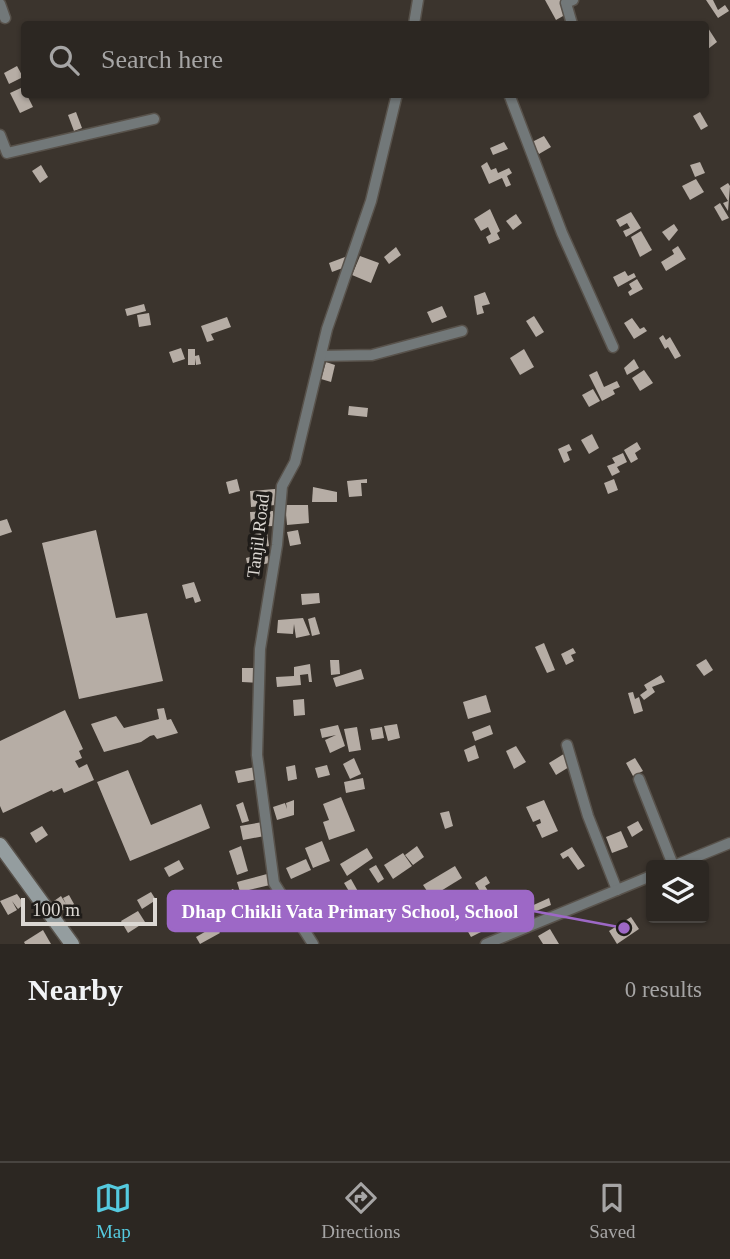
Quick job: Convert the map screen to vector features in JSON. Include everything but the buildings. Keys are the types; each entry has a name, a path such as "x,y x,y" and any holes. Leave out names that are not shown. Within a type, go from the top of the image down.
{"main road":[{"path":"0,845 72,944"}],"street":[{"path":"414,21 418,0"},
{"path":"571,21 566,3 573,0"},
{"path":"0,4 5,18"},
{"name":"Tanjil Road","path":"313,944 274,883 257,742 260,649 277,545 282,486 295,462 321,356 371,201 396,98"},
{"path":"511,98 562,233 613,348"},
{"path":"0,135 7,153 154,119"},
{"path":"321,356 372,355 462,331"},
{"path":"566,745 588,816 617,890"},
{"path":"639,779 672,860"},
{"path":"687,860 730,843"},
{"path":"486,944 646,878"}],"place":[{"name":"Dhap Chikli Vata Primary School, School","path":"624,928"}]}
